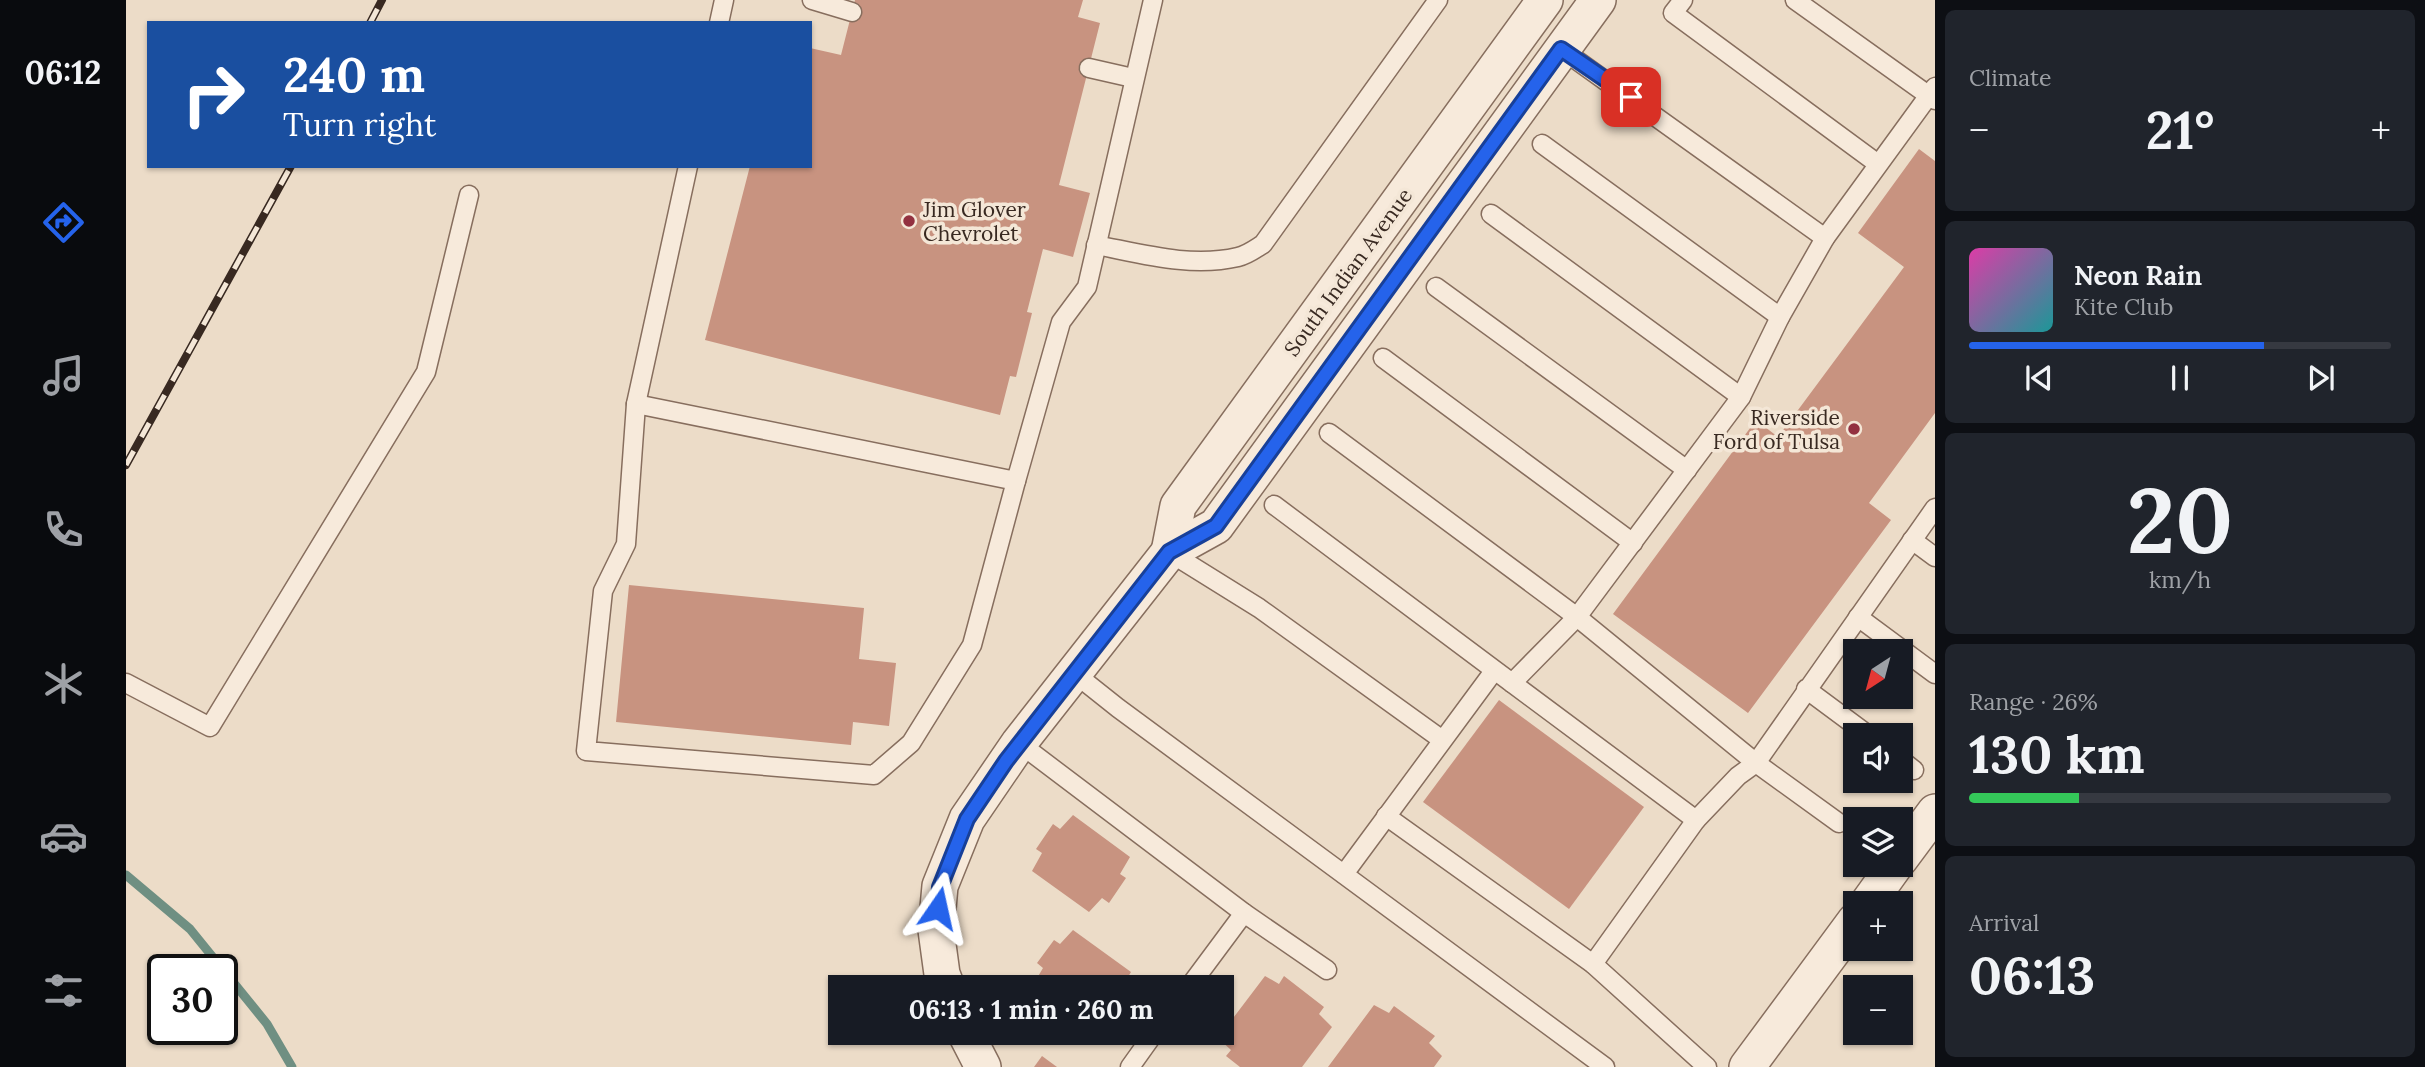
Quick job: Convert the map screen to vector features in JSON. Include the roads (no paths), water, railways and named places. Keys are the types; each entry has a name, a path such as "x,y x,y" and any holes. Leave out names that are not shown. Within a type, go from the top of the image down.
{"street":[{"name":"South Indian Avenue","path":"942,975 936,930 940,887 967,819 1019,743 1169,552 1216,526 1598,0"},
{"name":"South Indian Avenue","path":"1169,552 1178,506 1536,13"},
{"path":"1536,13 1561,49"},
{"path":"1913,842 1935,812"},
{"path":"1747,1067 1843,937"},
{"path":"972,1045 983,1067"}],"lane":[{"path":"719,21 724,0"},
{"path":"812,0 852,12"},
{"path":"688,168 636,404 626,544 603,591 586,751 874,775 911,743 972,645 1061,322 1087,287 1153,0"},
{"path":"1096,245 1175,261 1241,256 1263,244 1438,0"},
{"path":"1683,0 1673,13 1878,164"},
{"path":"1512,683 1577,617 1741,397 1780,317 1825,238 1933,94 1795,0"},
{"path":"1561,49 1825,238"},
{"path":"1089,68 1133,78"},
{"path":"1542,144 1780,317"},
{"path":"126,683 210,727 426,372 469,195"},
{"path":"1491,214 1741,397"},
{"path":"1436,287 1687,470"},
{"path":"1383,358 1633,543"},
{"path":"636,404 1016,481"},
{"path":"1329,433 1577,617 1756,763 1839,823"},
{"path":"1275,505 1696,820"},
{"path":"1593,964 1696,820 1738,776 1756,763 1935,508"},
{"path":"1912,540 1935,557"},
{"path":"1169,552 1259,608 1441,739"},
{"path":"1858,617 1935,674"},
{"path":"1344,874 1441,739 1494,671"},
{"path":"1074,673 1605,1067"},
{"path":"1806,689 1852,723"},
{"path":"1019,743 1244,913 1327,970"},
{"path":"1386,816 1593,964 1707,1067"},
{"path":"1198,975 1244,913"},
{"path":"1130,1067 1146,1045"}],"waterway":[{"path":"126,875 190,929 267,1024 292,1067"}],"railway":[{"path":"371,21 382,0"},
{"path":"126,465 290,168"}],"place":[{"name":"Jim Glover Chevrolet","path":"909,221"},
{"name":"Riverside Ford of Tulsa","path":"1854,429"}]}
